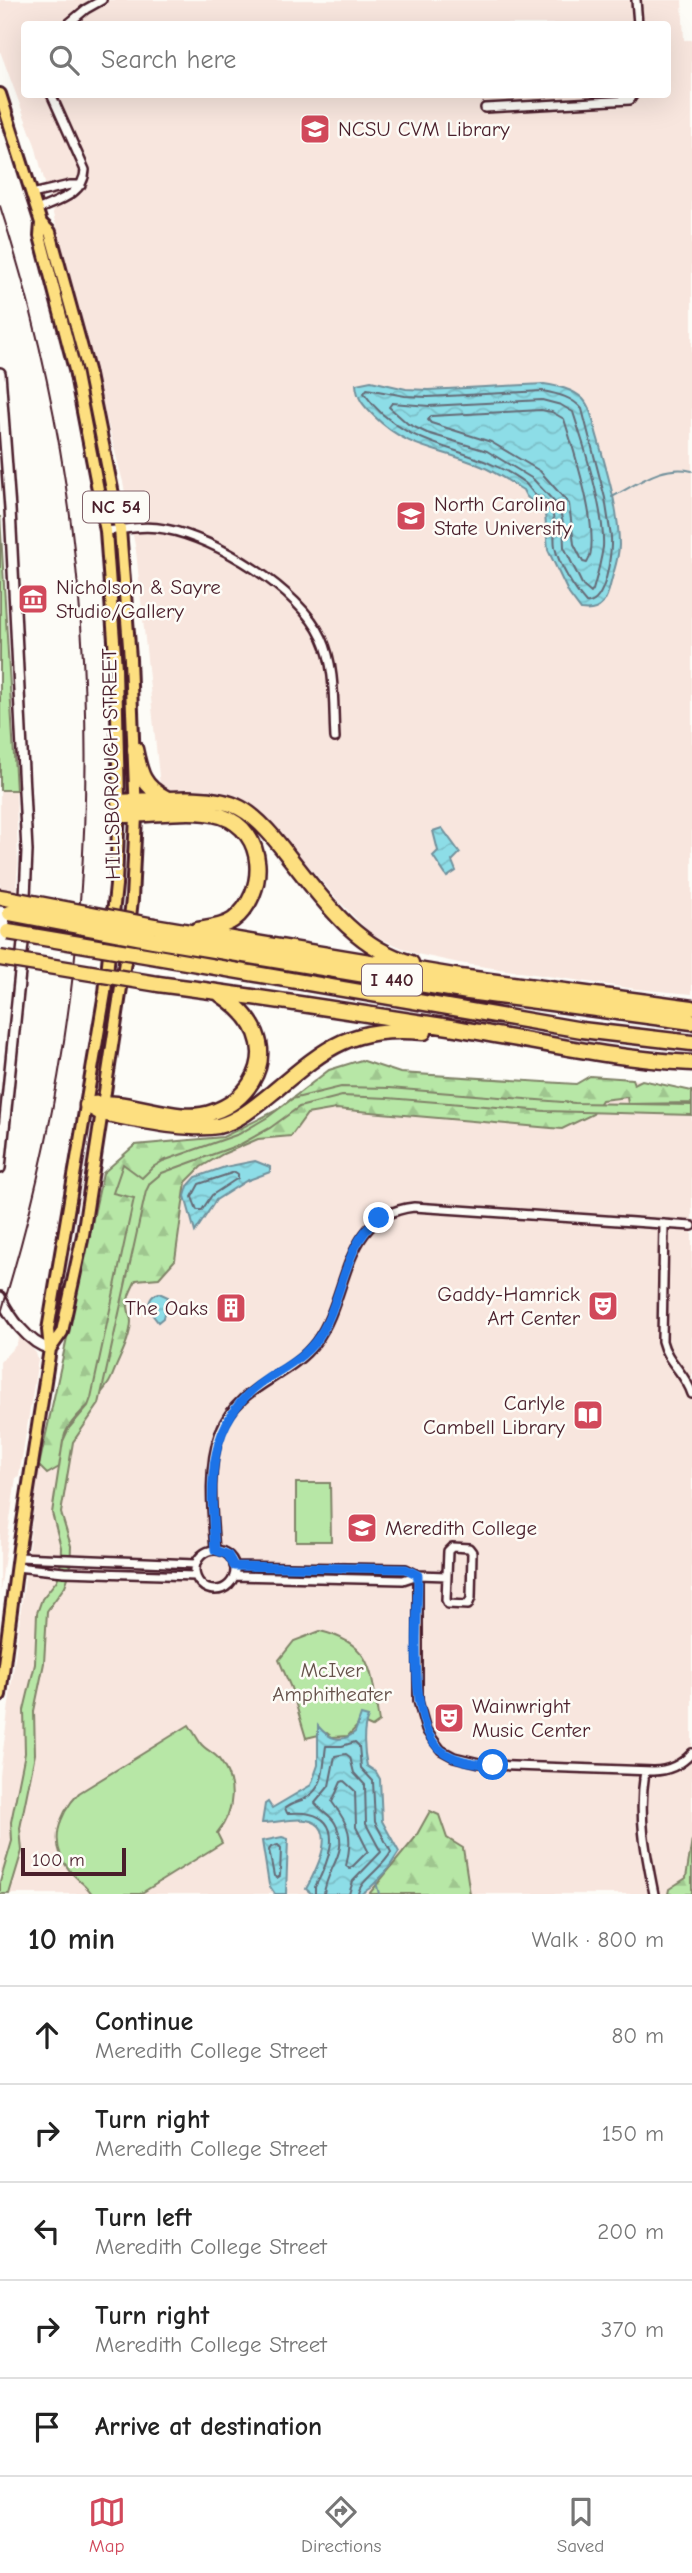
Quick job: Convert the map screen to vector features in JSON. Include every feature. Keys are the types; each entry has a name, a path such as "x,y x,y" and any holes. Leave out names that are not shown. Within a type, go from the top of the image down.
{"highway":[{"path":"135,749 140,772 151,791 167,798 215,801 240,808 274,837 355,935 398,959 460,977"},
{"path":"135,809 167,798"},
{"path":"119,809 221,816 237,825 253,845 258,860 259,877 250,904 231,922 186,932 153,933"},
{"name":"I 440","path":"6,905 468,992 692,1022"},
{"name":"I 440","path":"4,932 569,1028 692,1043"},
{"path":"186,932 460,977 692,1006"},
{"path":"0,958 445,1026 514,1040 655,1061 692,1063"},
{"path":"87,1105 195,1116 216,1112 239,1100 253,1081 257,1067 259,1055 256,1032 239,1008 216,991"},
{"path":"103,1107 195,1126 217,1126 237,1118 261,1103 327,1049 350,1039 392,1030 514,1040"},
{"path":"655,1061 692,1072"}],"main road":[{"name":"HILLSBOROUGH STREET","path":"0,94 41,223 40,236 75,370 106,531 117,705 119,809 116,886 108,964 48,1331 50,1349 17,1562 0,1695"},
{"name":"HILLSBOROUGH STREET","path":"41,223 50,232 88,370 120,529 131,659 135,749 135,809 128,940 76,1273 62,1332 50,1349"}],"street":[{"path":"72,21 102,0"},
{"path":"636,0 638,21"},
{"path":"37,210 73,194 85,179 85,170 53,98"},
{"path":"485,108 631,98"},
{"path":"32,194 81,185"},
{"path":"0,373 10,509 26,827 23,943 3,1107 0,1168"},
{"path":"106,531 163,528 193,537 214,546 279,585 309,615 323,639 329,658 335,738"},
{"path":"215,1550 213,1486 215,1450 220,1432 230,1414 248,1393 298,1361 316,1342 328,1321 358,1242 373,1222 396,1210 414,1207 692,1226"},
{"path":"664,1224 662,1341 668,1358 685,1379 692,1394"},
{"path":"0,1297 16,1323 39,1344 50,1349"},
{"path":"452,1547 469,1548 472,1552 471,1598 468,1605 448,1604 447,1576 448,1551 452,1547"},
{"path":"215,1550 228,1555 234,1566 234,1576 227,1587 214,1591 202,1586 195,1576 195,1564 203,1554 215,1550"},
{"path":"17,1562 195,1564"},
{"path":"17,1562 64,1572 195,1576"},
{"path":"165,1563 165,1574"},
{"path":"234,1566 406,1569 418,1575"},
{"path":"297,1566 297,1577"},
{"path":"234,1576 403,1580 418,1575 447,1576"},
{"path":"418,1575 418,1701 426,1730 441,1751 488,1765 645,1771 674,1768 692,1753"},
{"path":"645,1771 640,1812 654,1894"}],"shaded area":[{"name":"North Carolina State University","path":"0,0 682,0 684,40 692,40 692,994 636,989 459,963 417,954 372,935 336,898 269,820 242,800 201,792 175,792 160,786 136,551 123,482 35,145 0,51"},
{"path":"0,516 16,790 16,891 0,889"},
{"name":"Meredith College","path":"361,1060 400,1073 576,1084 590,1076 642,1080 692,1091 692,1894 0,1894 0,1775 39,1466 103,1173 135,1145 223,1137 277,1110 329,1070"},
{"path":"20,1335 36,1353 38,1360 19,1476 16,1477 0,1592 0,1362 16,1345"}],"green space":[{"path":"0,516 16,790 0,790"},
{"path":"361,1060 400,1073 576,1084 590,1076 632,1079 634,1084 642,1080 692,1091 692,1103 628,1104 627,1097 602,1100 593,1114 562,1129 336,1109 307,1114 291,1136 258,1139 223,1154 201,1167 186,1182 175,1260 159,1278 136,1280 128,1299 131,1322 129,1335 113,1374 104,1390 76,1418 65,1434 61,1466 47,1474 39,1466 103,1173 135,1145 223,1137 277,1110 329,1070"},
{"path":"341,1087 389,1088 575,1103 692,1105 692,1115 545,1111 342,1096 299,1107 270,1128 241,1144 162,1173 150,1183 99,1404 73,1442 61,1513 71,1546 70,1572 65,1586 47,1611 44,1663 34,1711 35,1754 20,1828 22,1851 9,1894 0,1894 0,1882 12,1841 11,1822 25,1753 24,1710 35,1664 37,1613 42,1599 57,1580 60,1571 61,1547 52,1513 63,1441 91,1398 134,1198 113,1193 123,1164 142,1178 163,1161 239,1134 292,1099"},
{"path":"296,1483 330,1483 331,1541 296,1541"},
{"name":"McIver Amphitheater","path":"320,1631 351,1644 367,1663 379,1722 372,1727 361,1722 348,1736 332,1737 327,1733 306,1738 291,1688 279,1660 294,1641"},
{"path":"189,1725 201,1744 218,1758 229,1776 231,1805 217,1833 222,1843 140,1894 92,1894 70,1871 59,1851 58,1830 66,1811 79,1793"},
{"path":"430,1811 439,1815 447,1838 463,1848 470,1894 369,1894 415,1838"},
{"path":"692,1840 692,1894 668,1894 669,1889 686,1878"}],"water":[{"path":"371,381 406,389 428,390 544,384 570,390 583,399 591,413 605,465 615,505 618,532 617,559 608,594 602,604 594,609 581,610 569,594 548,550 545,514 523,490 486,468 412,442 387,427 367,409 358,394 356,384"},
{"path":"442,828 460,853 452,861 456,871 447,877 433,856 438,851 433,831"},
{"path":"255,1161 270,1167 270,1172 246,1181 216,1200 195,1232 185,1196 188,1186 196,1177"},
{"path":"159,1293 168,1297 163,1318 158,1322 148,1309 151,1299"},
{"path":"361,1715 368,1717 364,1735 365,1754 367,1766 376,1772 380,1779 382,1821 399,1852 386,1872 361,1894 312,1894 306,1889 323,1850 322,1830 306,1820 262,1823 265,1804 268,1802 272,1808 311,1785 318,1765 318,1726 331,1737 345,1738 355,1732"},
{"path":"282,1837 288,1839 286,1894 275,1894 269,1885 262,1841"}],"waterway":[{"path":"612,497 660,473 670,470 692,471"},
{"path":"376,1882 379,1894"}],"railway":[{"path":"0,206 38,341 65,480 81,620 86,761 80,902 64,1042 37,1181 0,1316"}],"place":[{"name":"NCSU CVM Library","path":"315,129"},
{"name":"North Carolina State University","path":"411,516"},
{"name":"Nicholson & Sayre Studio/Gallery","path":"33,599"},
{"name":"Gaddy-Hamrick Art Center","path":"603,1306"},
{"name":"The Oaks","path":"231,1308"},
{"name":"Carlyle Cambell Library","path":"588,1415"},
{"name":"Meredith College","path":"362,1528"},
{"name":"Wainwright Music Center","path":"449,1718"}],"route":[{"path":"379,1218 358,1242 328,1321 316,1342 298,1361 248,1393 230,1414 220,1432 214,1465 215,1550 228,1555 234,1566 406,1569 418,1575 418,1701 426,1730 441,1751 454,1757 493,1765"}]}
